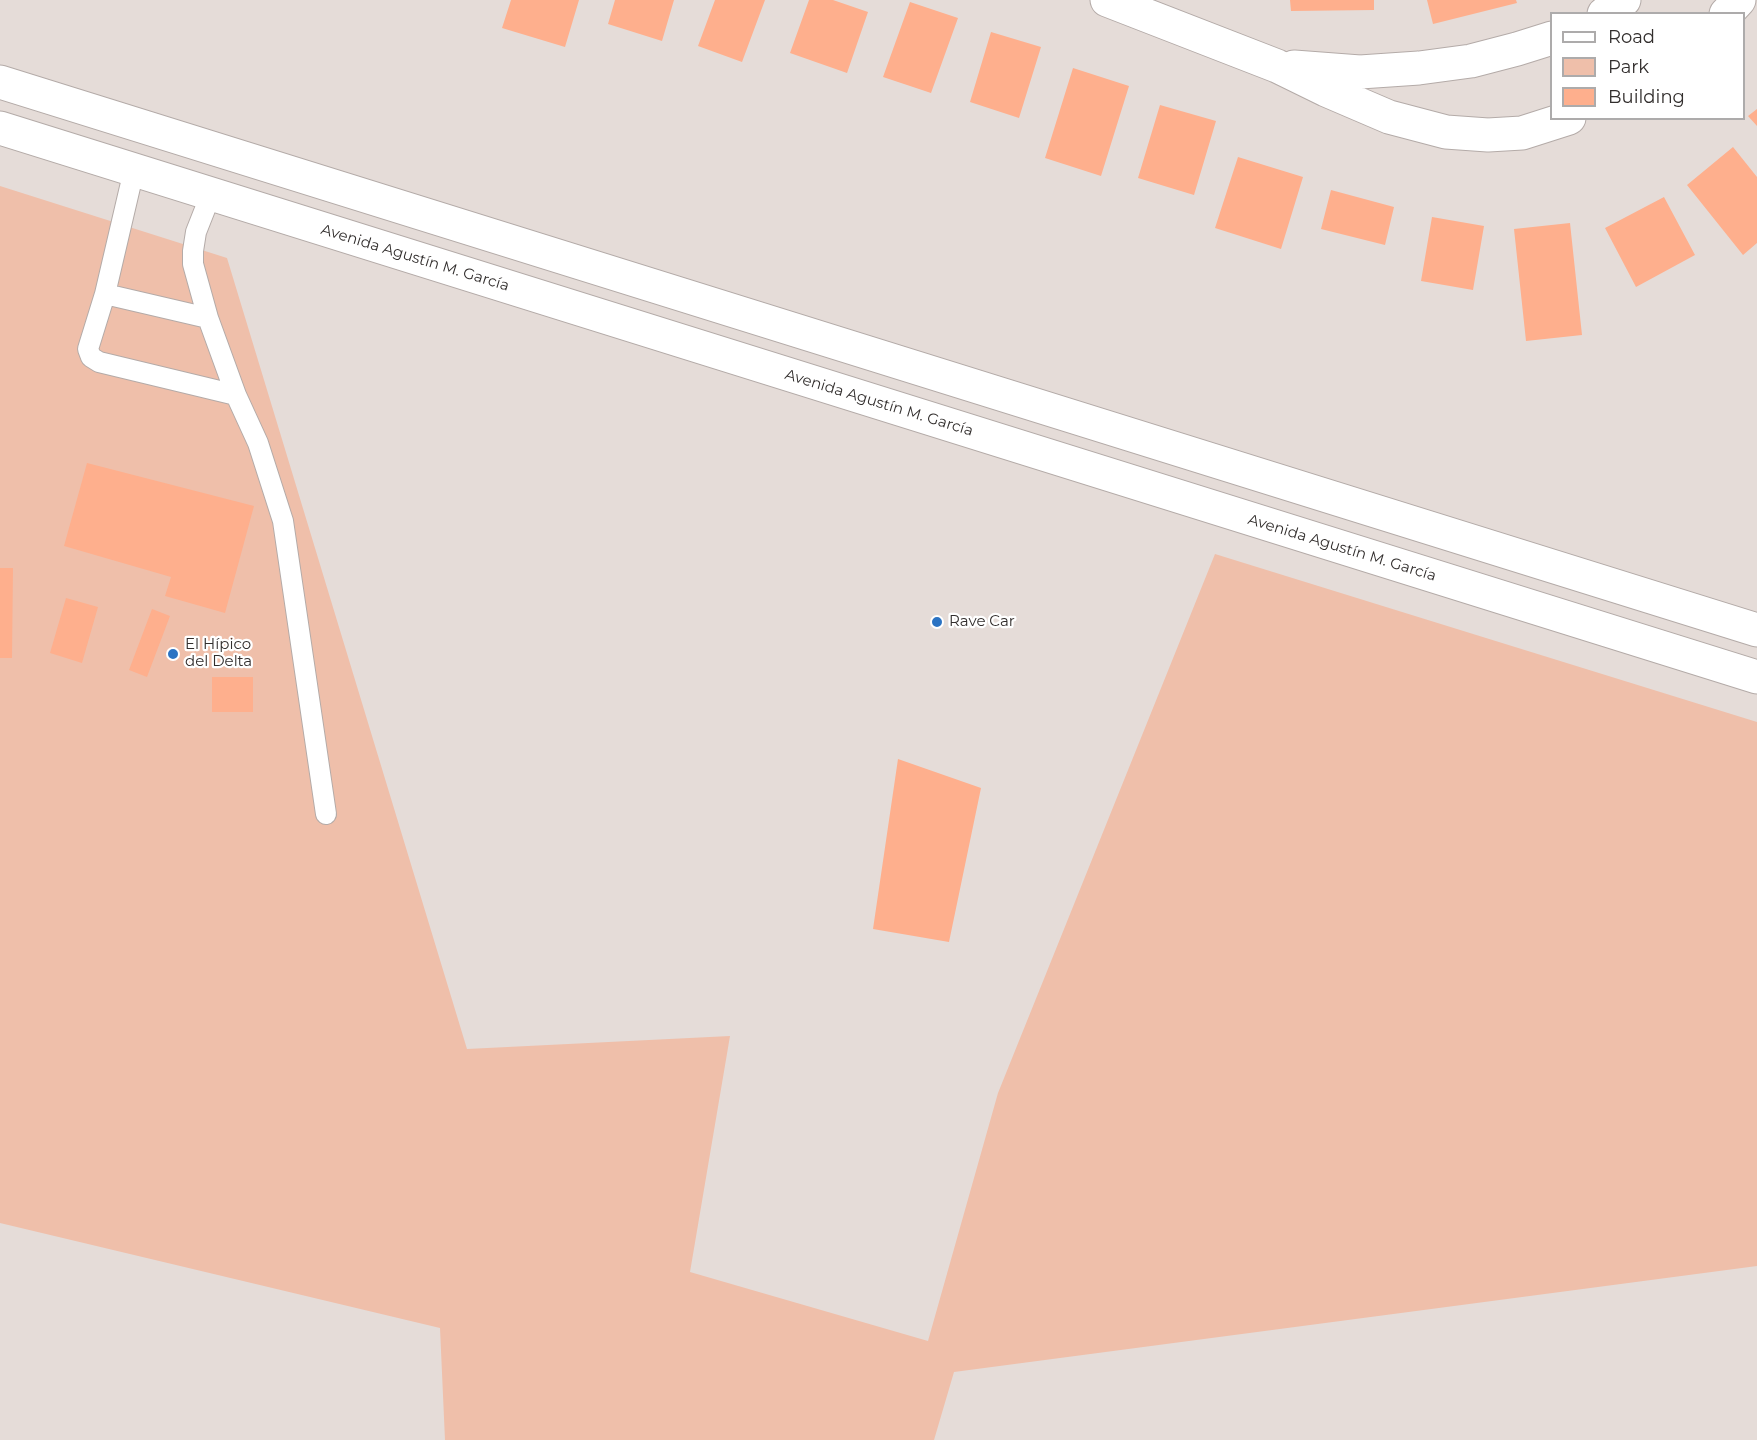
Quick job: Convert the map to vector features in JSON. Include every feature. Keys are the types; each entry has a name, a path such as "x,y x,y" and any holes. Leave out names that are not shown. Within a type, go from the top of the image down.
{"main road":[{"path":"1107,0 1277,66 1389,117 1446,132 1488,135 1522,133 1563,120"},
{"path":"1607,12 1624,0"},
{"path":"1728,12 1739,0"},
{"path":"1277,66 1360,72 1419,68 1471,61 1550,38"},
{"path":"0,82 1757,630"},
{"name":"Avenida Agustín M. García","path":"0,128 1757,677"}],"lane":[{"path":"134,170 105,294 88,348 92,357 99,362 236,395"},
{"path":"211,194 196,232 193,264 208,318 236,395 258,444 283,520 326,814"},
{"path":"105,294 208,318"}],"green space":[{"path":"0,186 227,258 467,1049 730,1036 690,1272 928,1341 998,1093 1215,554 1757,722 1757,1266 954,1372 934,1440 445,1440 440,1328 0,1223"}],"building":[{"path":"511,0 579,0 565,47 502,28"},
{"path":"615,0 674,0 662,41 608,24"},
{"path":"715,0 765,0 742,62 698,46"},
{"path":"809,0 833,0 868,12 847,73 790,53"},
{"path":"1290,0 1374,0 1374,10 1291,11"},
{"path":"1427,0 1516,0 1517,3 1433,24"},
{"path":"910,2 958,18 931,93 883,77"},
{"path":"991,32 1041,47 1019,118 970,102"},
{"path":"1073,68 1129,86 1101,176 1045,158"},
{"path":"1160,105 1216,121 1194,195 1138,178"},
{"path":"1757,109 1757,126 1748,116"},
{"path":"1733,147 1757,177 1757,243 1743,255 1687,185"},
{"path":"1238,157 1303,177 1281,249 1215,228"},
{"path":"1331,190 1394,207 1385,245 1321,229"},
{"path":"1664,197 1695,255 1636,287 1605,228"},
{"path":"1432,217 1484,226 1473,290 1421,281"},
{"path":"1570,223 1582,335 1526,341 1514,229"},
{"path":"87,463 254,506 225,613 165,596 171,577 64,546"},
{"path":"0,568 13,568 12,658 0,658"},
{"path":"66,598 98,607 82,663 50,653"},
{"path":"152,609 170,616 147,677 129,670"},
{"path":"212,677 253,677 253,712 212,712"},
{"path":"898,759 981,788 949,942 873,929"}],"place":[{"name":"Rave Car","path":"937,622"},
{"name":"El Hípico del Delta","path":"173,654"}]}
